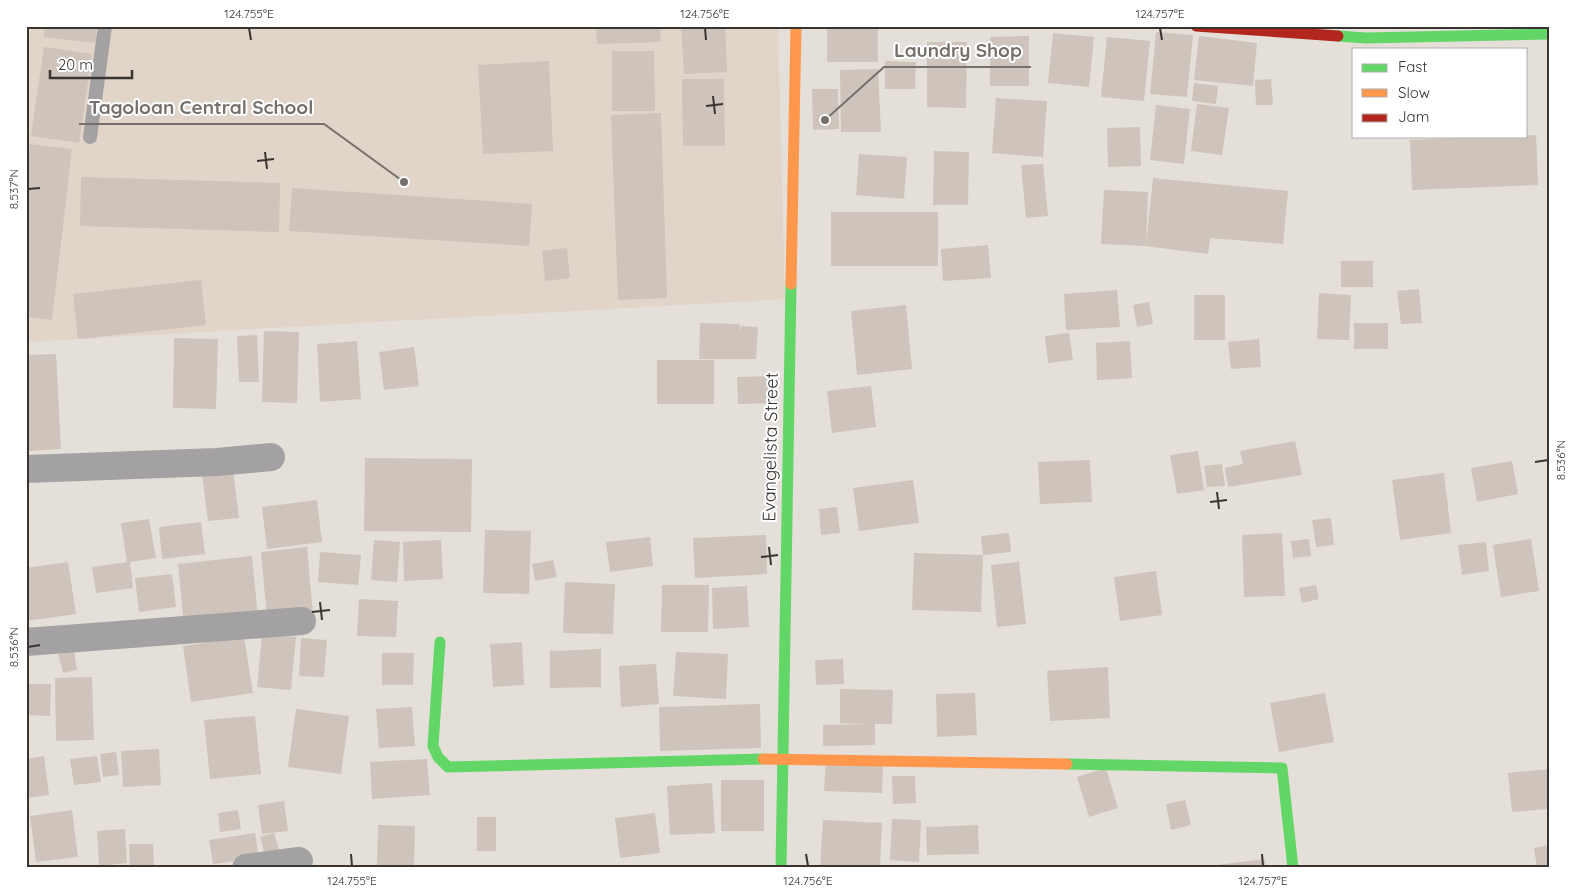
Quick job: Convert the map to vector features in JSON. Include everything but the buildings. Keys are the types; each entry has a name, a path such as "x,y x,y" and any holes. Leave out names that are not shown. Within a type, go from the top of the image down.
{"street":[{"name":"Evangelista Street","path":"781,868 781,759 796,26"},
{"path":"1196,26 1366,38 1549,34"},
{"path":"26,469 218,462 271,457"},
{"path":"26,642 302,622"},
{"path":"440,642 433,746 438,757 448,766 781,759 1282,768 1293,868"},
{"path":"246,868 299,861"}],"lane":[{"path":"90,137 105,26"}],"shaded area":[{"path":"31,26 778,26 785,299 26,342 26,65"}],"traffic: fast":[{"path":"1338,36 1366,38 1549,34"},
{"path":"781,868 791,284"},
{"path":"440,642 433,746 438,757 448,767 763,759"},
{"path":"1067,764 1282,768 1293,868"}],"traffic: slow":[{"path":"791,284 796,26"},
{"path":"763,759 1067,764"}],"traffic: jam":[{"path":"1196,26 1338,36"}],"place":[{"name":"Laundry Shop","path":"825,120"},
{"name":"Tagoloan Central School","path":"404,182"}]}
